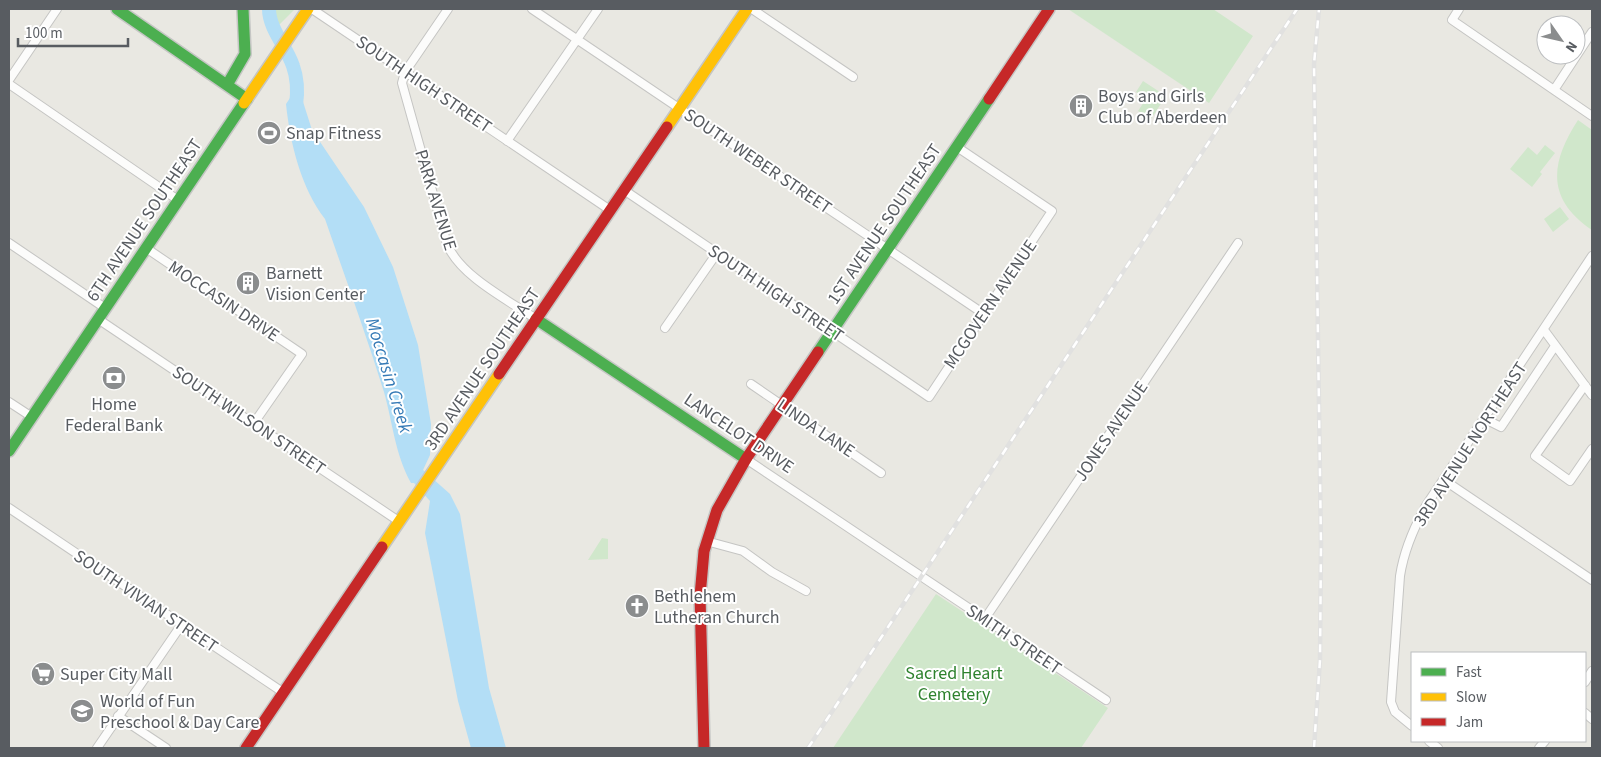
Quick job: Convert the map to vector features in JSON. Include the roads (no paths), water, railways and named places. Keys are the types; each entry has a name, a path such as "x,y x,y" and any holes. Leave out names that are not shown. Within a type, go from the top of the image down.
{"main road":[{"path":"117,9 247,99"},
{"path":"227,85 245,54 243,9"},
{"name":"6TH AVENUE SOUTHEAST","path":"9,451 308,9"},
{"name":"3RD AVENUE SOUTHEAST","path":"246,748 747,9"},
{"name":"1ST AVENUE SOUTHEAST","path":"704,748 700,596 706,541 716,510 746,459 1049,9"},
{"name":"LANCELOT DRIVE","path":"536,319 746,459"}],"street":[{"path":"9,80 57,9"},
{"name":"SOUTH HIGH STREET","path":"312,9 610,210"},
{"path":"405,72 448,9"},
{"name":"SOUTH WEBER STREET","path":"532,9 984,314"},
{"path":"507,140 598,9"},
{"path":"752,9 853,77"},
{"path":"1460,9 1452,20 1592,116"},
{"path":"1554,90 1592,32"},
{"name":"PARK AVENUE","path":"405,72 402,84 450,253 469,273 536,319"},
{"path":"9,84 178,200"},
{"name":"MCGOVERN AVENUE","path":"929,397 1052,211 957,147"},
{"name":"SOUTH HIGH STREET","path":"624,190 929,397"},
{"path":"9,243 105,308"},
{"name":"JONES AVENUE","path":"984,620 1238,243"},
{"name":"MOCCASIN DRIVE","path":"146,248 302,354 254,424"},
{"path":"665,328 717,253"},
{"name":"3RD AVENUE NORTHEAST","path":"1411,725 1392,708 1392,692 1403,561 1418,519 1592,256"},
{"path":"1585,268 1592,273"},
{"name":"SOUTH WILSON STREET","path":"98,319 400,522"},
{"path":"1544,330 1592,395"},
{"path":"1485,418 1501,427 1555,346"},
{"name":"LINDA LANE","path":"751,384 881,472"},
{"path":"1585,385 1535,456 1570,481 1592,449"},
{"path":"9,402 32,417"},
{"name":"LANCELOT DRIVE","path":"746,459 922,577"},
{"path":"1444,480 1592,580"},
{"name":"SOUTH VIVIAN STREET","path":"9,508 284,693"},
{"path":"706,541 743,552 772,572 806,591"},
{"name":"SMITH STREET","path":"922,577 1106,700"},
{"path":"97,748 182,624"},
{"path":"118,716 166,748"}],"water":[{"path":"298,86 312,130 364,207 393,267 418,345 431,424 430,455 423,470 450,494 460,514 489,688 506,748 471,748 458,701 425,533 430,501 414,483 411,483 401,461 384,392 363,327 325,219 309,193 298,165 290,134 286,104"}],"waterway":[{"name":"Moccasin Creek","path":"269,9 272,24 295,71 297,86 296,105"}],"railway":[{"path":"808,748 1297,9"},
{"path":"1314,748 1320,660 1321,544 1314,64 1319,9"}],"place":[{"name":"Boys and Girls Club of Aberdeen","path":"1081,106"},
{"name":"Snap Fitness","path":"269,133"},
{"name":"Barnett Vision Center","path":"248,283"},
{"name":"Home Federal Bank","path":"114,378"},
{"name":"Bethlehem Lutheran Church","path":"637,606"},
{"name":"Super City Mall","path":"43,674"},
{"name":"World of Fun Preschool & Day Care","path":"82,711"}],"park label":[{"name":"Sacred Heart Cemetery","path":"954,683"}]}
